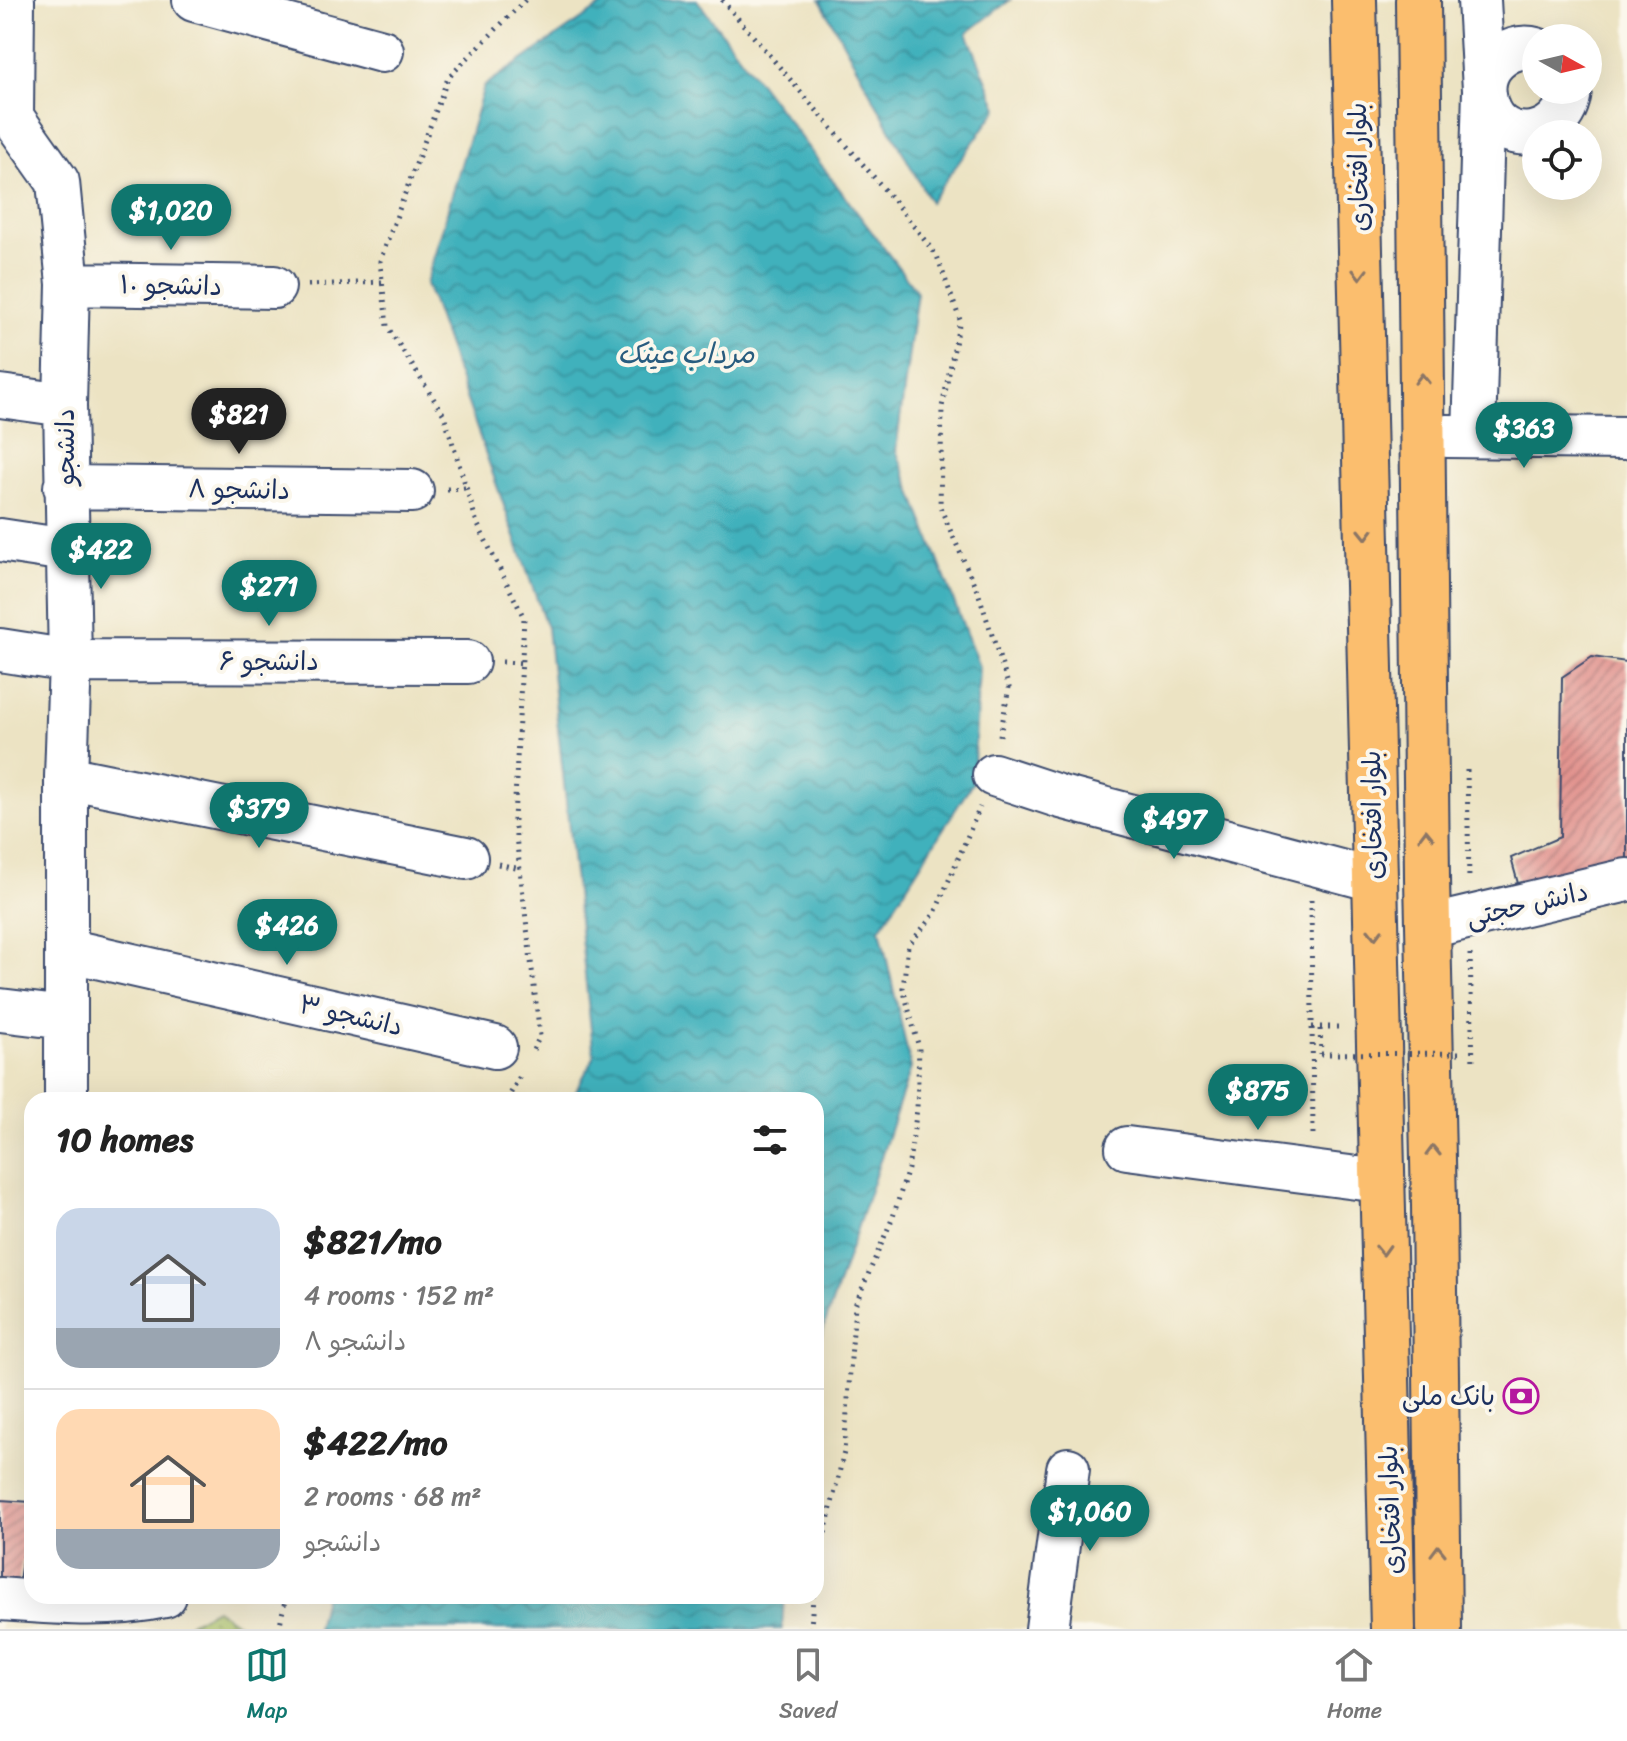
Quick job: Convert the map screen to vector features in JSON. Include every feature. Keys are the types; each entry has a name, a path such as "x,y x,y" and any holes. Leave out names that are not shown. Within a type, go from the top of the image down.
{"highway":[{"name":"بلوار افتخاری","path":"1354,0 1393,1629"},
{"name":"بلوار افتخاری","path":"1418,0 1422,436 1448,922 1434,1206 1439,1629"}],"street":[{"name":"دانشجو","path":"13,0 6,117 58,182 68,284 65,487 70,661 66,777 66,1092"},
{"path":"194,0 382,51"},
{"path":"1474,436 1484,90 1479,0"},
{"path":"1522,49 1502,55 1486,76 1484,90 1491,116 1513,132 1540,132 1562,117 1568,104"},
{"name":"دانشجو ۱۰","path":"68,284 274,287"},
{"path":"0,396 65,405"},
{"path":"1422,436 1627,438"},
{"name":"دانشجو ۸","path":"65,487 412,491"},
{"path":"0,540 66,550"},
{"name":"دانشجو ۶","path":"0,650 70,661 468,662"},
{"path":"994,775 1061,797 1374,880"},
{"path":"66,777 466,858"},
{"name":"دانش حجتی","path":"1448,922 1627,880"},
{"name":"دانشجو ۳","path":"66,950 495,1047"},
{"path":"0,1010 66,1018"},
{"path":"1127,1148 1380,1181"},
{"path":"1047,1629 1068,1469"},
{"path":"0,1599 24,1603"},
{"path":"30,1604 67,1610 124,1604"}],"path":[{"path":"380,261 448,78 525,0"},
{"path":"722,0 890,196 937,256 960,320 942,407 940,507 979,595 1009,687 994,775 935,913 908,946 903,988 919,1048 913,1139 908,1169 893,1217 855,1305 844,1452 824,1538"},
{"path":"274,287 383,282"},
{"path":"1311,863 1313,1173"},
{"path":"1448,922 1473,1065"},
{"path":"1312,1027 1320,1029 1321,1054 1465,1053"},
{"path":"279,1629 284,1604"},
{"path":"811,1629 813,1604"}],"green space":[{"path":"216,1609 246,1629 179,1629"}],"water":[{"name":"مرداب عینک","path":"610,0 697,0 917,292 896,450 979,667 973,782 880,929 911,1068 824,1327 824,1092 575,1092 594,1057 547,628 426,284 484,86"},
{"path":"820,0 1010,0 967,33 998,108 930,202"},
{"path":"322,1604 784,1604 782,1629 317,1629"}],"building":[{"path":"1592,657 1627,662 1627,864 1519,887 1511,858 1560,837 1562,677"},
{"path":"0,1500 24,1502 24,1548 15,1607 0,1603"}],"place":[{"name":"بانک ملی","path":"1521,1396"}]}
